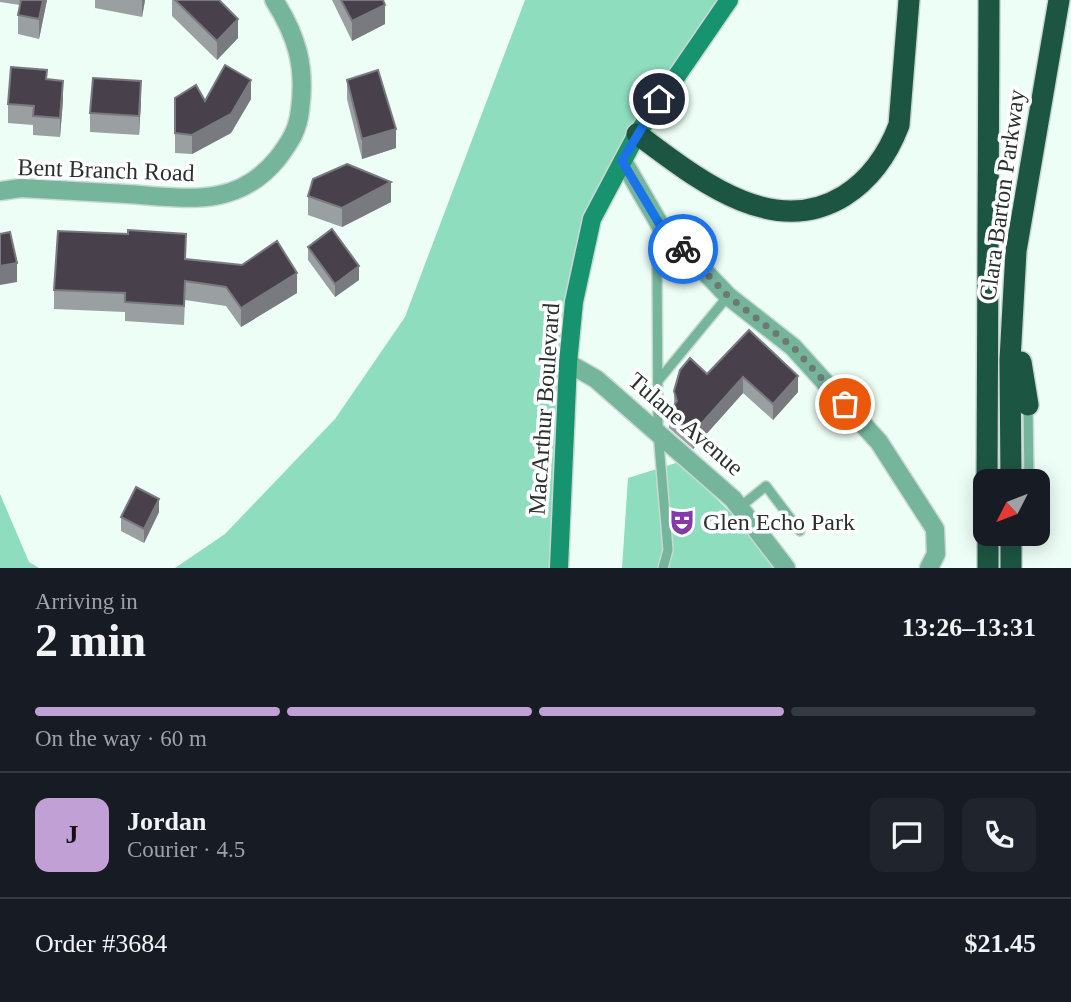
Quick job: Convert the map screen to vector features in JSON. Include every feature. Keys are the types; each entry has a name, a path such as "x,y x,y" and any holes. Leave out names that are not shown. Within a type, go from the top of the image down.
{"highway":[{"name":"Clara Barton Parkway","path":"986,469 989,0"},
{"name":"Clara Barton Parkway","path":"1011,469 1010,360 1016,251 1059,0"},
{"path":"637,134 685,169 747,204 770,211 797,211 836,201 870,175 892,144 899,125 909,2"},
{"path":"1016,251 1019,351 1028,405"},
{"path":"988,546 988,568"},
{"path":"1011,568 1016,546"},
{"path":"1017,568 1018,546"}],"main road":[{"name":"MacArthur Boulevard","path":"559,568 568,363 574,302 592,219 637,134 729,0"}],"street":[{"name":"Bent Branch Road","path":"0,191 21,188 206,199 245,188 263,177 290,143 298,125 303,88 301,58 292,28 274,0"},
{"path":"622,161 660,225 728,296 793,347 879,442 935,529 936,554 929,568"},
{"name":"Tulane Avenue","path":"568,363 596,379 740,507 786,568"}],"lane":[{"path":"660,225 657,256 658,432 668,550 663,568"},
{"path":"658,381 728,296"},
{"path":"1028,405 1029,469"},
{"path":"740,507 766,486 800,531"}],"green space":[{"path":"525,0 729,0 592,219 574,302 559,568 175,568 225,534 335,419 405,317"},
{"name":"Glen Echo Park","path":"679,462 732,514 774,568 622,568 628,478"},
{"path":"0,494 29,562 39,568 0,568"}],"building":[{"path":"21,0 43,0 39,19 18,15"},
{"path":"175,0 219,0 238,19 217,41"},
{"path":"341,0 383,0 385,5 352,21"},
{"path":"225,65 251,80 231,114 192,135 175,133 175,98 196,85 205,101"},
{"path":"11,67 47,70 46,79 63,81 60,118 33,116 34,106 8,104"},
{"path":"378,70 396,129 362,139 347,80"},
{"path":"93,78 141,81 139,116 90,113"},
{"path":"347,164 391,182 342,208 308,196 313,179"},
{"path":"332,229 359,266 335,284 308,247"},
{"path":"128,230 186,234 185,259 242,265 277,241 297,273 241,308 226,287 185,281 184,306 125,302 125,293 54,290 58,231 128,234"},
{"path":"10,232 17,263 0,266 0,234"},
{"path":"749,330 798,376 773,404 743,377 693,433 669,412 677,401 674,391 680,370 690,358 707,374"},
{"path":"136,487 159,499 144,529 121,517"}],"way so far":[{"path":"683,249 728,296 793,347 845,404"}],"place":[{"name":"Glen Echo Park","path":"682,522"}],"route":[{"path":"659,99 622,161 660,225 683,249"}]}
